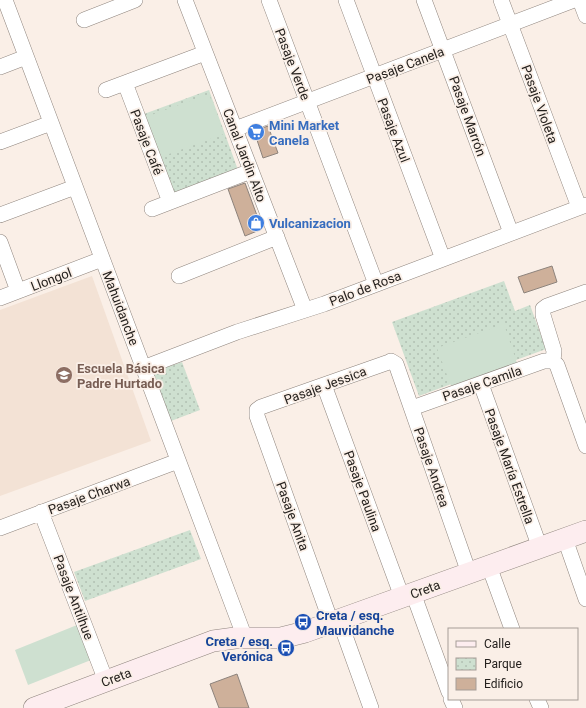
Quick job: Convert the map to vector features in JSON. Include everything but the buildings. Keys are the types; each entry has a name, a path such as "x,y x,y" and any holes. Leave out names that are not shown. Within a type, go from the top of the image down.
{"street":[{"name":"Mahuidanche","path":"5,0 245,638"},
{"path":"84,20 135,0"},
{"name":"Canal Jardin Alto","path":"185,0 305,310"},
{"name":"Pasaje Verde","path":"269,0 376,284"},
{"name":"Pasaje Azul","path":"346,0 443,259"},
{"name":"Pasaje Marrón","path":"424,0 512,233"},
{"name":"Pasaje Violeta","path":"501,0 582,206"},
{"name":"Pasaje Canela","path":"235,129 574,0"},
{"path":"580,0 586,16"},
{"path":"106,90 205,53"},
{"path":"0,67 26,58"},
{"name":"Pasaje Café","path":"125,83 170,202"},
{"path":"0,142 51,123"},
{"path":"152,209 251,171"},
{"path":"0,215 75,187"},
{"name":"Palo de Rosa","path":"143,368 237,332 305,310 376,284 582,206"},
{"path":"179,276 277,238"},
{"path":"0,242 18,291"},
{"name":"Llongol","path":"0,298 102,259"},
{"path":"586,292 547,306 543,309 543,315 554,351 553,362 557,365 586,446"},
{"name":"Pasaje Jessica","path":"258,410 261,407 389,362 394,362"},
{"name":"Pasaje Andrea","path":"394,362 398,366 469,573"},
{"name":"Pasaje Camila","path":"412,408 544,362 553,362"},
{"name":"Pasaje María Estrella","path":"481,384 540,548"},
{"name":"Pasaje Paulina","path":"324,385 407,595 448,690"},
{"name":"Pasaje Anita","path":"258,410 257,416 335,621 371,708"},
{"name":"Pasaje Charwa","path":"0,528 178,461"},
{"name":"Pasaje Antilhue","path":"42,512 106,681"},
{"name":"Creta","path":"34,708 213,641 229,638 281,638 305,632 586,531"},
{"path":"565,539 586,599"},
{"path":"489,566 512,628"}],"shaded area":[{"name":"Escuela Básica Padre Hurtado","path":"92,276 151,441 0,496 0,310"}],"green space":[{"path":"209,90 238,170 172,196 144,114"},
{"path":"209,94 224,134 158,158 143,118"},
{"path":"504,281 515,311 530,305 546,349 419,396 392,322"},
{"path":"504,324 517,363 451,386 437,348"},
{"path":"182,362 200,410 171,421 152,372"},
{"path":"190,530 201,559 85,601 74,572"},
{"path":"77,625 91,660 28,685 15,650"}],"place":[{"name":"Mini Market Canela","path":"256,132"},
{"name":"Vulcanizacion","path":"256,223"},
{"name":"Escuela Básica Padre Hurtado","path":"64,375"},
{"name":"Creta / esq. Mauvidanche","path":"303,622"},
{"name":"Creta / esq. Verónica","path":"286,648"}]}
